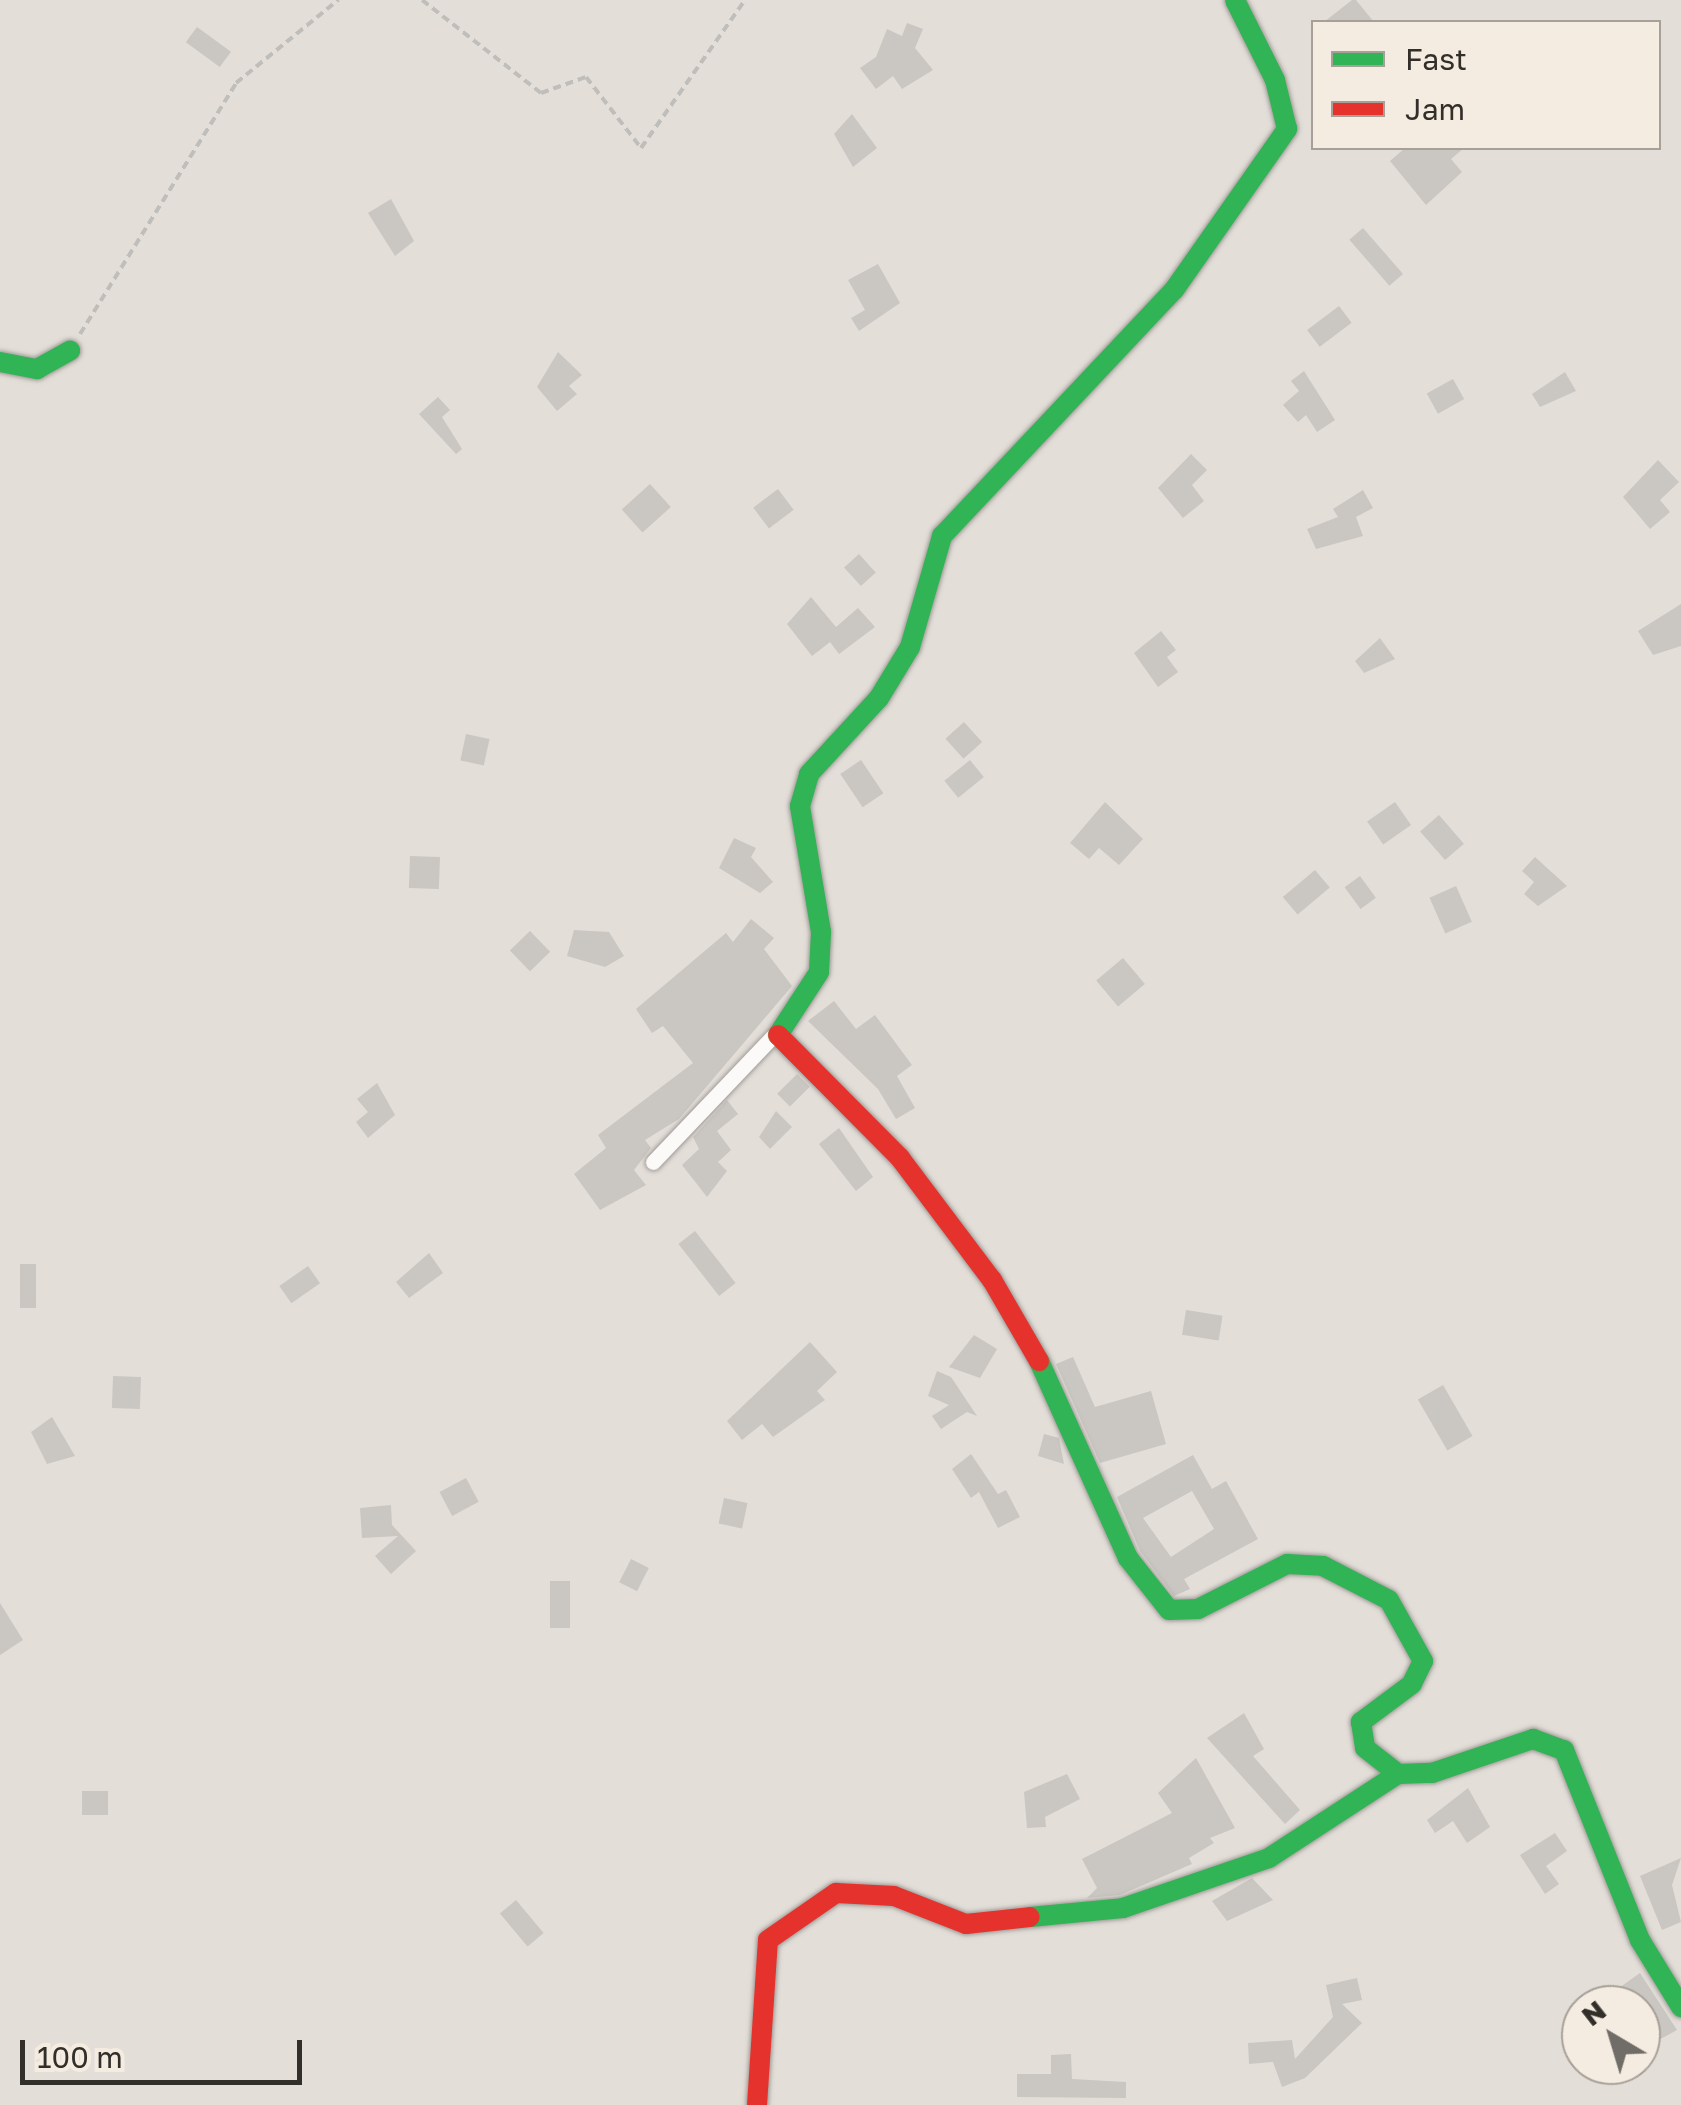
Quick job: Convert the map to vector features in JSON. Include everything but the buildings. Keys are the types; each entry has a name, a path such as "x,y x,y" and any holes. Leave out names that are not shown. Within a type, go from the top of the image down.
{"street":[{"path":"653,1162 807,1000 819,972 821,932 800,806 809,774 879,698 910,647 942,536 1174,290 1287,129 1275,80 1234,0"},
{"path":"0,362 37,368 70,351"},
{"path":"776,1033 900,1158 992,1280 1034,1352 1128,1558 1158,1600 1182,1612 1198,1610 1287,1564 1323,1566 1389,1600 1419,1646 1420,1673 1357,1729 1365,1748 1398,1774"},
{"path":"757,2105 768,1940 836,1893 894,1896 966,1924 1122,1908 1269,1858 1398,1774 1432,1773 1533,1739 1564,1750 1640,1940 1681,2006"}],"path":[{"path":"70,351 236,83 338,0"},
{"path":"422,0 542,93 586,77 641,148 745,0"}],"traffic: fast":[{"path":"778,1035 819,972 821,932 800,806 809,774 879,698 910,647 942,536 1174,290 1287,129 1275,80 1235,0"},
{"path":"0,362 37,369 70,351"},
{"path":"1039,1361 1128,1558 1169,1610 1198,1609 1287,1564 1323,1566 1389,1600 1423,1661 1412,1684 1361,1722 1365,1748 1398,1774 1432,1773 1533,1739 1564,1750 1640,1940 1681,2007"},
{"path":"1030,1917 1123,1908 1269,1858 1398,1774"}],"traffic: jam":[{"path":"778,1035 900,1158 992,1280 1039,1361"},
{"path":"757,2105 768,1940 836,1893 894,1896 966,1924 1030,1917"}]}
